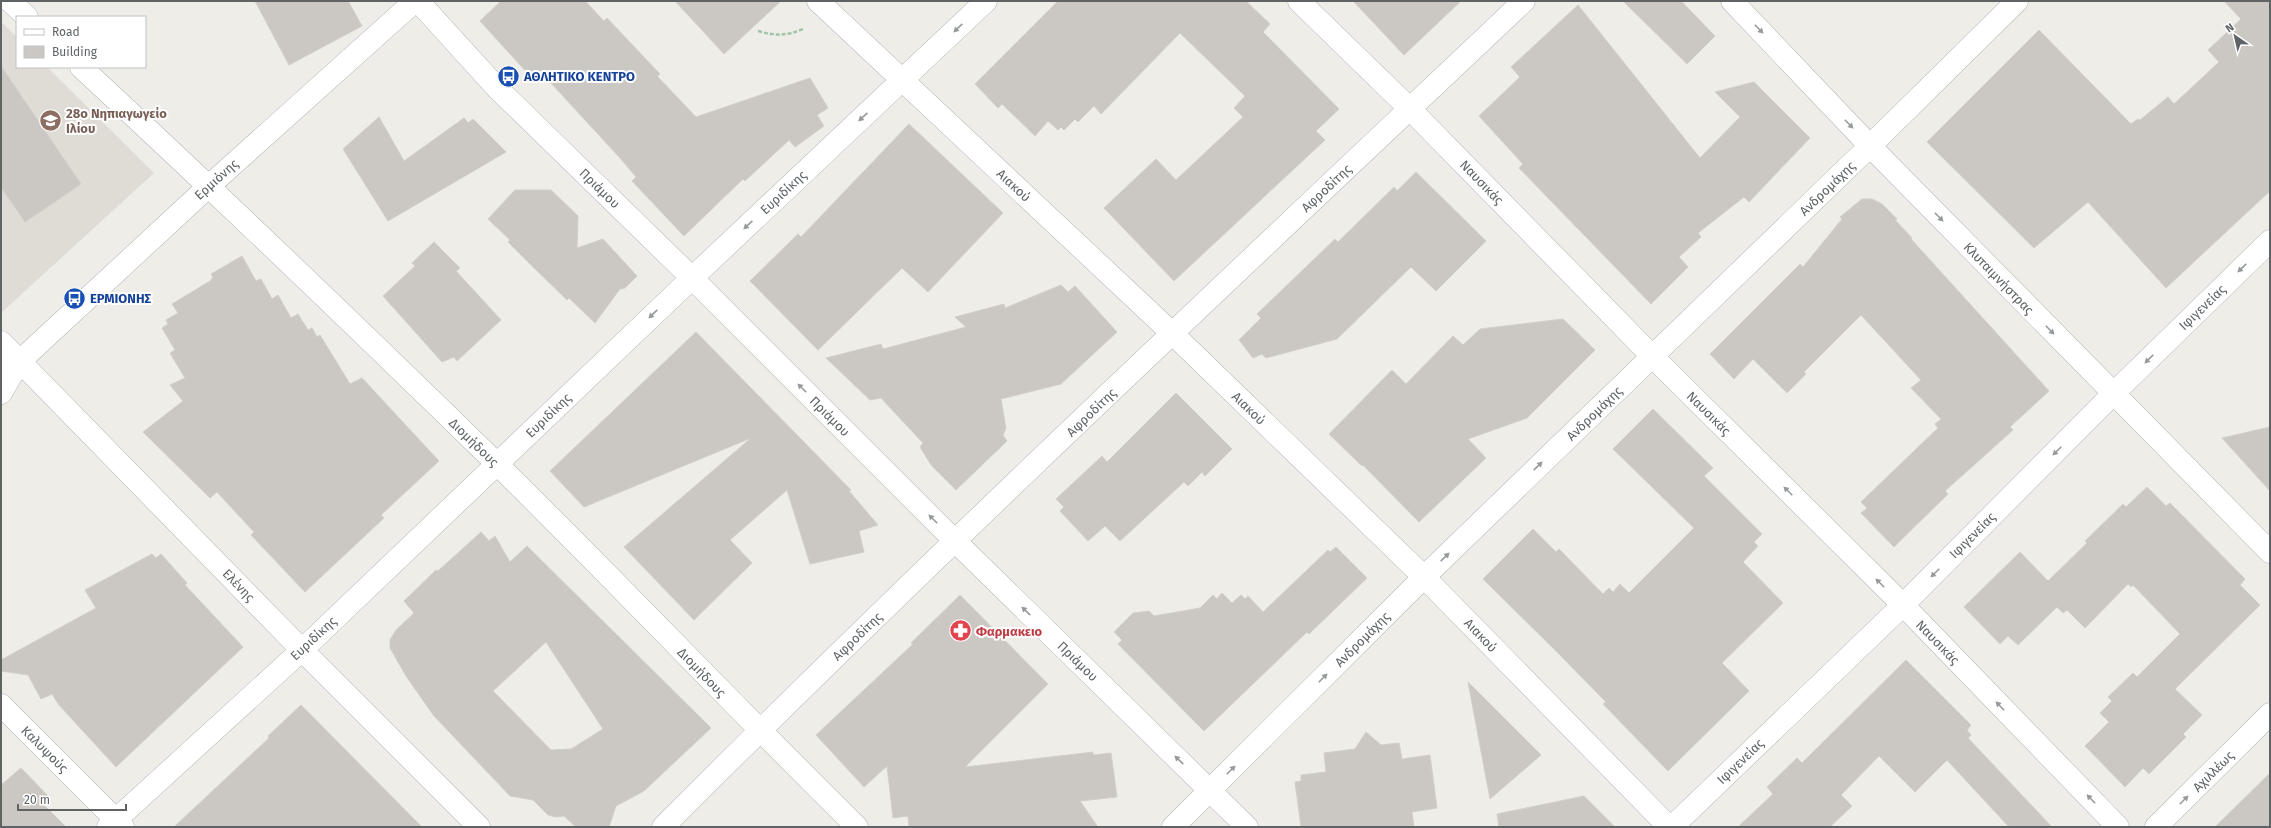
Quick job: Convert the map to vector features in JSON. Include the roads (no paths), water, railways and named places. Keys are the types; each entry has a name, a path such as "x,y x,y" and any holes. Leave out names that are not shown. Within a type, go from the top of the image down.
{"street":[{"path":"10,1 26,16"},
{"name":"Ερμιόνης","path":"1,372 20,361 209,186 417,1"},
{"name":"Πριάμου","path":"417,1 497,88 692,278 955,541 1247,827"},
{"name":"Ευριδίκης","path":"116,825 986,1"},
{"name":"Ναυσικάς","path":"1298,1 1410,109 1652,356 1903,605 2118,827"},
{"name":"Αφροδίτης","path":"663,827 759,731 955,541 1524,1"},
{"name":"Κλυταιμνήστρας","path":"1732,1 1870,146 2270,552"},
{"name":"Ανδρομάχης","path":"1173,827 1211,791 1424,577 1870,146 2017,1"},
{"name":"Αιακού","path":"822,5 1173,334 1424,577 1669,827"},
{"name":"Διομήδους","path":"82,68 209,186 497,464 759,731 857,827"},
{"name":"Ιφιγενείας","path":"1672,827 1903,605 2113,394 2270,241"},
{"name":"Ελένης","path":"1,342 302,650 479,827"},
{"name":"Ερμιόνης","path":"1,393 20,361"},
{"name":"Καλυψούς","path":"1,705 116,825"},
{"name":"Αχιλλέως","path":"2156,827 2270,714"}],"place":[{"name":"ΑΘΛΗΤΙΚΟ ΚΕΝΤΡΟ","path":"508,76"},
{"name":"28ο Νηπιαγωγείο Ιλίου","path":"51,120"},
{"name":"ΕΡΜΙΟΝΗΣ","path":"74,298"},
{"name":"Φαρμακειο","path":"961,631"}]}
